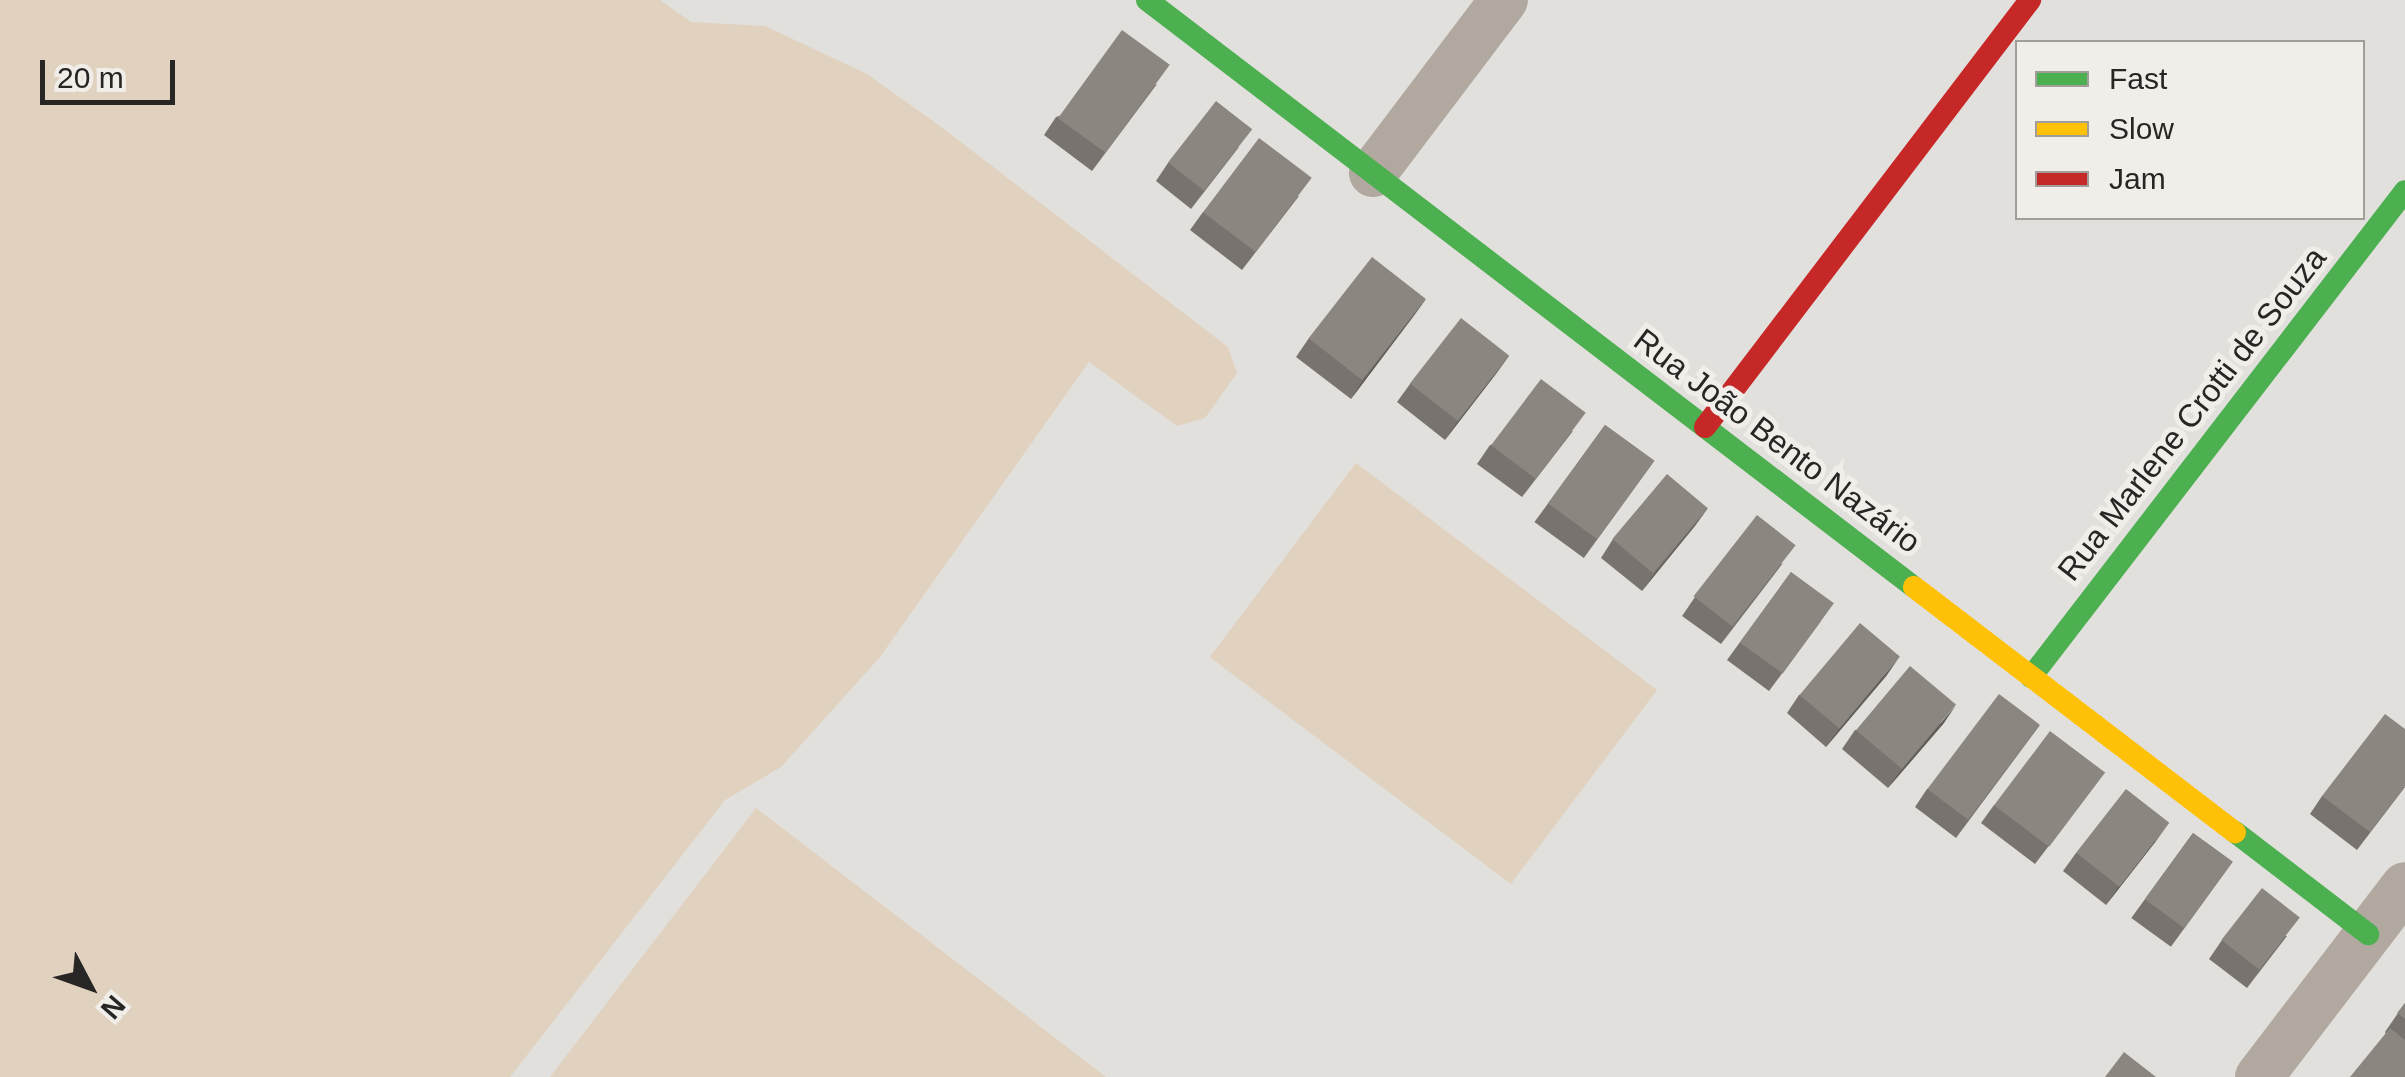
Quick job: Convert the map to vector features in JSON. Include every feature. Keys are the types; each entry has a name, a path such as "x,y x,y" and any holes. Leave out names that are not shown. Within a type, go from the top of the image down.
{"street":[{"name":"Rua João Bento Nazário","path":"1148,0 2368,934"},
{"path":"1373,173 1504,0"},
{"path":"1705,427 2030,0"},
{"name":"Rua Marlene Crotti de Souza","path":"2031,676 2405,192"},
{"path":"2259,1077 2405,886"}],"shaded area":[{"path":"0,0 660,0 691,22 765,26 867,74 936,123 1228,347 1237,373 1205,418 1177,426 1089,362 880,657 781,767 725,800 510,1077 0,1077"},
{"path":"1356,463 1657,690 1511,884 1210,657"},
{"path":"756,808 1106,1077 550,1077"}],"building":[{"path":"1122,30 1170,65 1106,153 1058,118"},
{"path":"1216,101 1252,129 1204,191 1168,162"},
{"path":"1259,138 1312,178 1256,252 1203,212"},
{"path":"1372,257 1426,299 1362,380 1309,338"},
{"path":"1461,318 1509,356 1458,421 1410,383"},
{"path":"1541,379 1586,413 1536,479 1491,445"},
{"path":"1605,425 1654,461 1597,539 1548,503"},
{"path":"1667,474 1708,508 1653,573 1612,539"},
{"path":"1757,515 1796,545 1732,626 1694,596"},
{"path":"1791,572 1834,603 1783,674 1740,642"},
{"path":"1860,623 1900,656 1839,728 1800,695"},
{"path":"1910,666 1956,705 1902,769 1856,730"},
{"path":"1999,694 2040,725 1968,820 1927,789"},
{"path":"2385,714 2405,729 2405,786 2370,832 2322,796"},
{"path":"2050,731 2105,773 2049,847 1994,805"},
{"path":"2126,789 2169,823 2119,887 2076,853"},
{"path":"2193,833 2233,862 2184,928 2145,899"},
{"path":"2262,888 2300,918 2259,970 2221,940"},
{"path":"2405,1003 2405,1019 2397,1013"},
{"path":"2390,1028 2405,1040 2405,1077 2350,1077"},
{"path":"2124,1052 2156,1077 2105,1077"}],"traffic: fast":[{"path":"1147,0 1914,587"},
{"path":"2031,677 2405,191"},
{"path":"2235,832 2368,934"}],"traffic: slow":[{"path":"1914,587 2235,832"}],"traffic: jam":[{"path":"1705,427 2030,0"}]}
